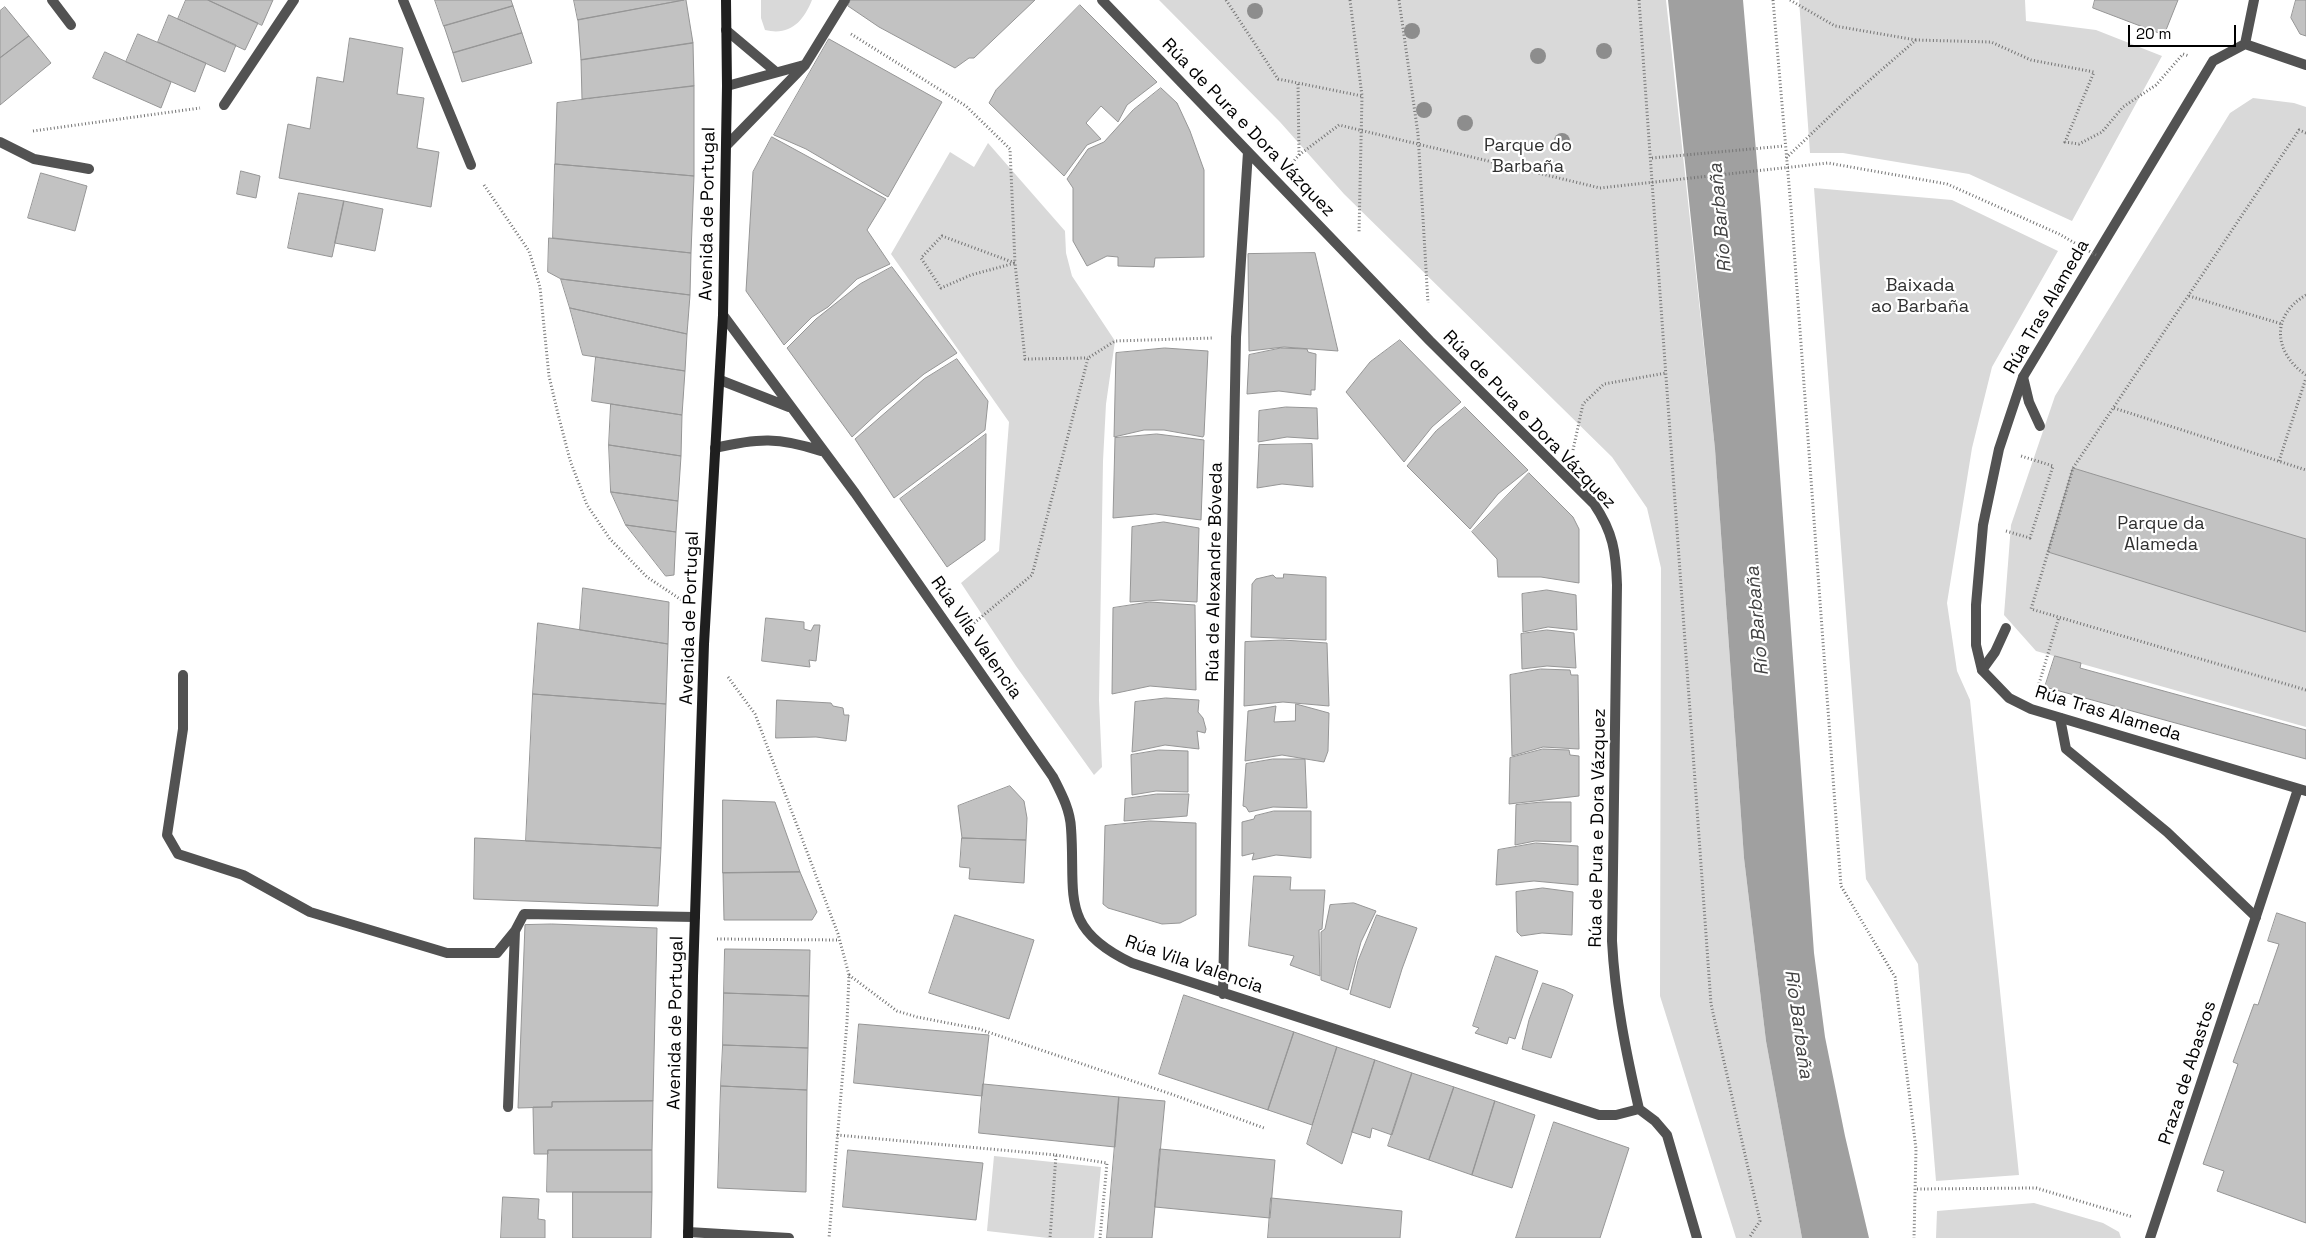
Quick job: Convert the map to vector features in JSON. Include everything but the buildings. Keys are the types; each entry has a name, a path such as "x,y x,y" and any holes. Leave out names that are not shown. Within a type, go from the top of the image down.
{"street":[{"path":"52,0 71,25"},
{"path":"224,105 294,0"},
{"path":"403,0 472,166"},
{"name":"Avenida de Portugal","path":"688,1235 694,939 704,644 723,315 727,86 726,0"},
{"path":"726,146 805,65 845,0"},
{"name":"Rúa de Pura e Dora Vázquez","path":"1102,0 1430,340 1594,504 1606,521 1617,561 1612,941 1614,973 1622,1032 1639,1110"},
{"path":"2245,44 2254,0"},
{"path":"726,30 776,72"},
{"path":"2213,60 2245,44 2306,65"},
{"name":"Rúa Tras Alameda","path":"2213,60 2023,377 1999,449 1983,525 1976,605 1976,645 1982,670 2009,698 2031,709 2302,790"},
{"path":"727,86 805,65"},
{"path":"0,142 34,159 89,169"},
{"name":"Rúa de Alexandre Bóveda","path":"1224,994 1236,337 1248,152"},
{"name":"Rúa Vila Valencia","path":"723,315 821,450 855,493 1053,777 1066,802 1071,826 1074,907 1081,924 1094,940 1111,953 1132,963 1599,1115 1616,1115 1639,1110"},
{"path":"2023,377 2029,402 2040,426"},
{"path":"720,380 790,408"},
{"path":"715,448 768,439 794,442 821,450"},
{"path":"1982,670 1989,662 2006,628"},
{"path":"183,675 183,729 166,835 178,854 243,875 310,912 447,953 497,953 524,914 695,917"},
{"path":"2060,718 2066,749 2167,832 2256,917"},
{"name":"Praza de Abastos","path":"2150,1238 2256,917 2302,790"},
{"path":"508,1107 514,931"},
{"path":"1639,1110 1655,1121 1667,1135 1697,1238"},
{"path":"688,1235 790,1238"}],"path":[{"path":"1226,0 1278,79 1362,96"},
{"path":"1350,0 1362,96 1358,266"},
{"path":"1399,0 1418,134 1430,340"},
{"path":"1639,0 1652,158 1711,1004 1760,1221 1749,1238"},
{"path":"1773,0 1785,158 1791,208 1840,886 1895,977 1916,1149 1917,1189 1914,1238"},
{"path":"1790,0 1835,26 1916,40 1991,42 2031,60 2094,72 2064,142 2079,144 2102,132 2124,107 2156,84 2183,54 2213,60"},
{"path":"832,22 966,106 1010,149 1016,264 1025,359 1088,358 1114,341 1236,337"},
{"path":"1785,158 1849,98 1916,40"},
{"path":"1298,83 1299,155 1338,125 1600,188 1828,164 1947,184 2059,234 2096,255"},
{"path":"29,131 224,105"},
{"path":"2306,133 2298,130 2074,468 2031,609 2306,690"},
{"path":"1652,158 1784,146"},
{"path":"472,166 529,251 540,287 549,376 570,460 587,506 610,539 647,577 706,618"},
{"path":"942,236 1016,264 971,275 941,288 921,258 942,236"},
{"path":"2279,461 2306,376 2287,357 2281,344 2282,324 2285,315 2293,303 2306,295"},
{"path":"2188,296 2282,324"},
{"path":"955,636 982,618 1032,575 1088,358"},
{"path":"1568,478 1583,404 1604,384 1666,373"},
{"path":"2114,408 2306,470"},
{"path":"1999,449 2053,466 2030,538 2003,530"},
{"path":"2021,465 2024,457"},
{"path":"2032,686 2037,690 2059,617"},
{"path":"704,644 755,714 839,940 848,975 829,1238"},
{"path":"694,939 839,940"},
{"path":"848,975 897,1011 988,1032 1172,1094 1264,1128"},
{"path":"837,1135 1056,1155 1107,1163 1100,1238"},
{"path":"1050,1238 1056,1155"},
{"path":"1917,1189 2036,1188 2155,1225"}],"green space":[{"path":"761,0 812,0 800,21 794,26 782,31 774,31 765,30 761,18"},
{"name":"Parque do Barbaña","path":"1159,0 1666,0 1715,449 1744,858 1766,1041 1802,1238 1736,1238 1660,996 1661,568 1647,508 1612,457 1344,194 1280,122"},
{"path":"1799,0 2025,0 2026,21 2096,30 2162,56 2072,221 1969,174 1843,153 1810,153"},
{"name":"Parque da Alameda","path":"2253,98 2294,103 2306,107 2306,727 2036,651 2004,615 2011,525 2055,396 2230,113"},
{"path":"988,143 1065,231 1066,253 1072,276 1115,341 1106,404 1103,461 1099,700 1102,767 1094,775 1016,666 961,583 999,551 1009,422 891,254 950,152 974,167"},
{"name":"Baixada ao Barbaña","path":"1814,188 1952,200 2058,251 1992,367 1972,448 1947,603 1957,671 1970,700 2019,1175 1936,1181 1918,964 1866,879"},
{"path":"994,1156 1101,1167 1094,1238 1048,1238 987,1231"},
{"path":"2034,1203 2103,1223 2119,1232 2121,1238 1936,1238 1937,1211"}],"water":[{"name":"Río Barbaña","path":"1668,0 1743,0 1761,209 1814,953 1825,1037 1845,1136 1869,1238 1802,1238 1766,1041 1744,858 1715,449"}]}
